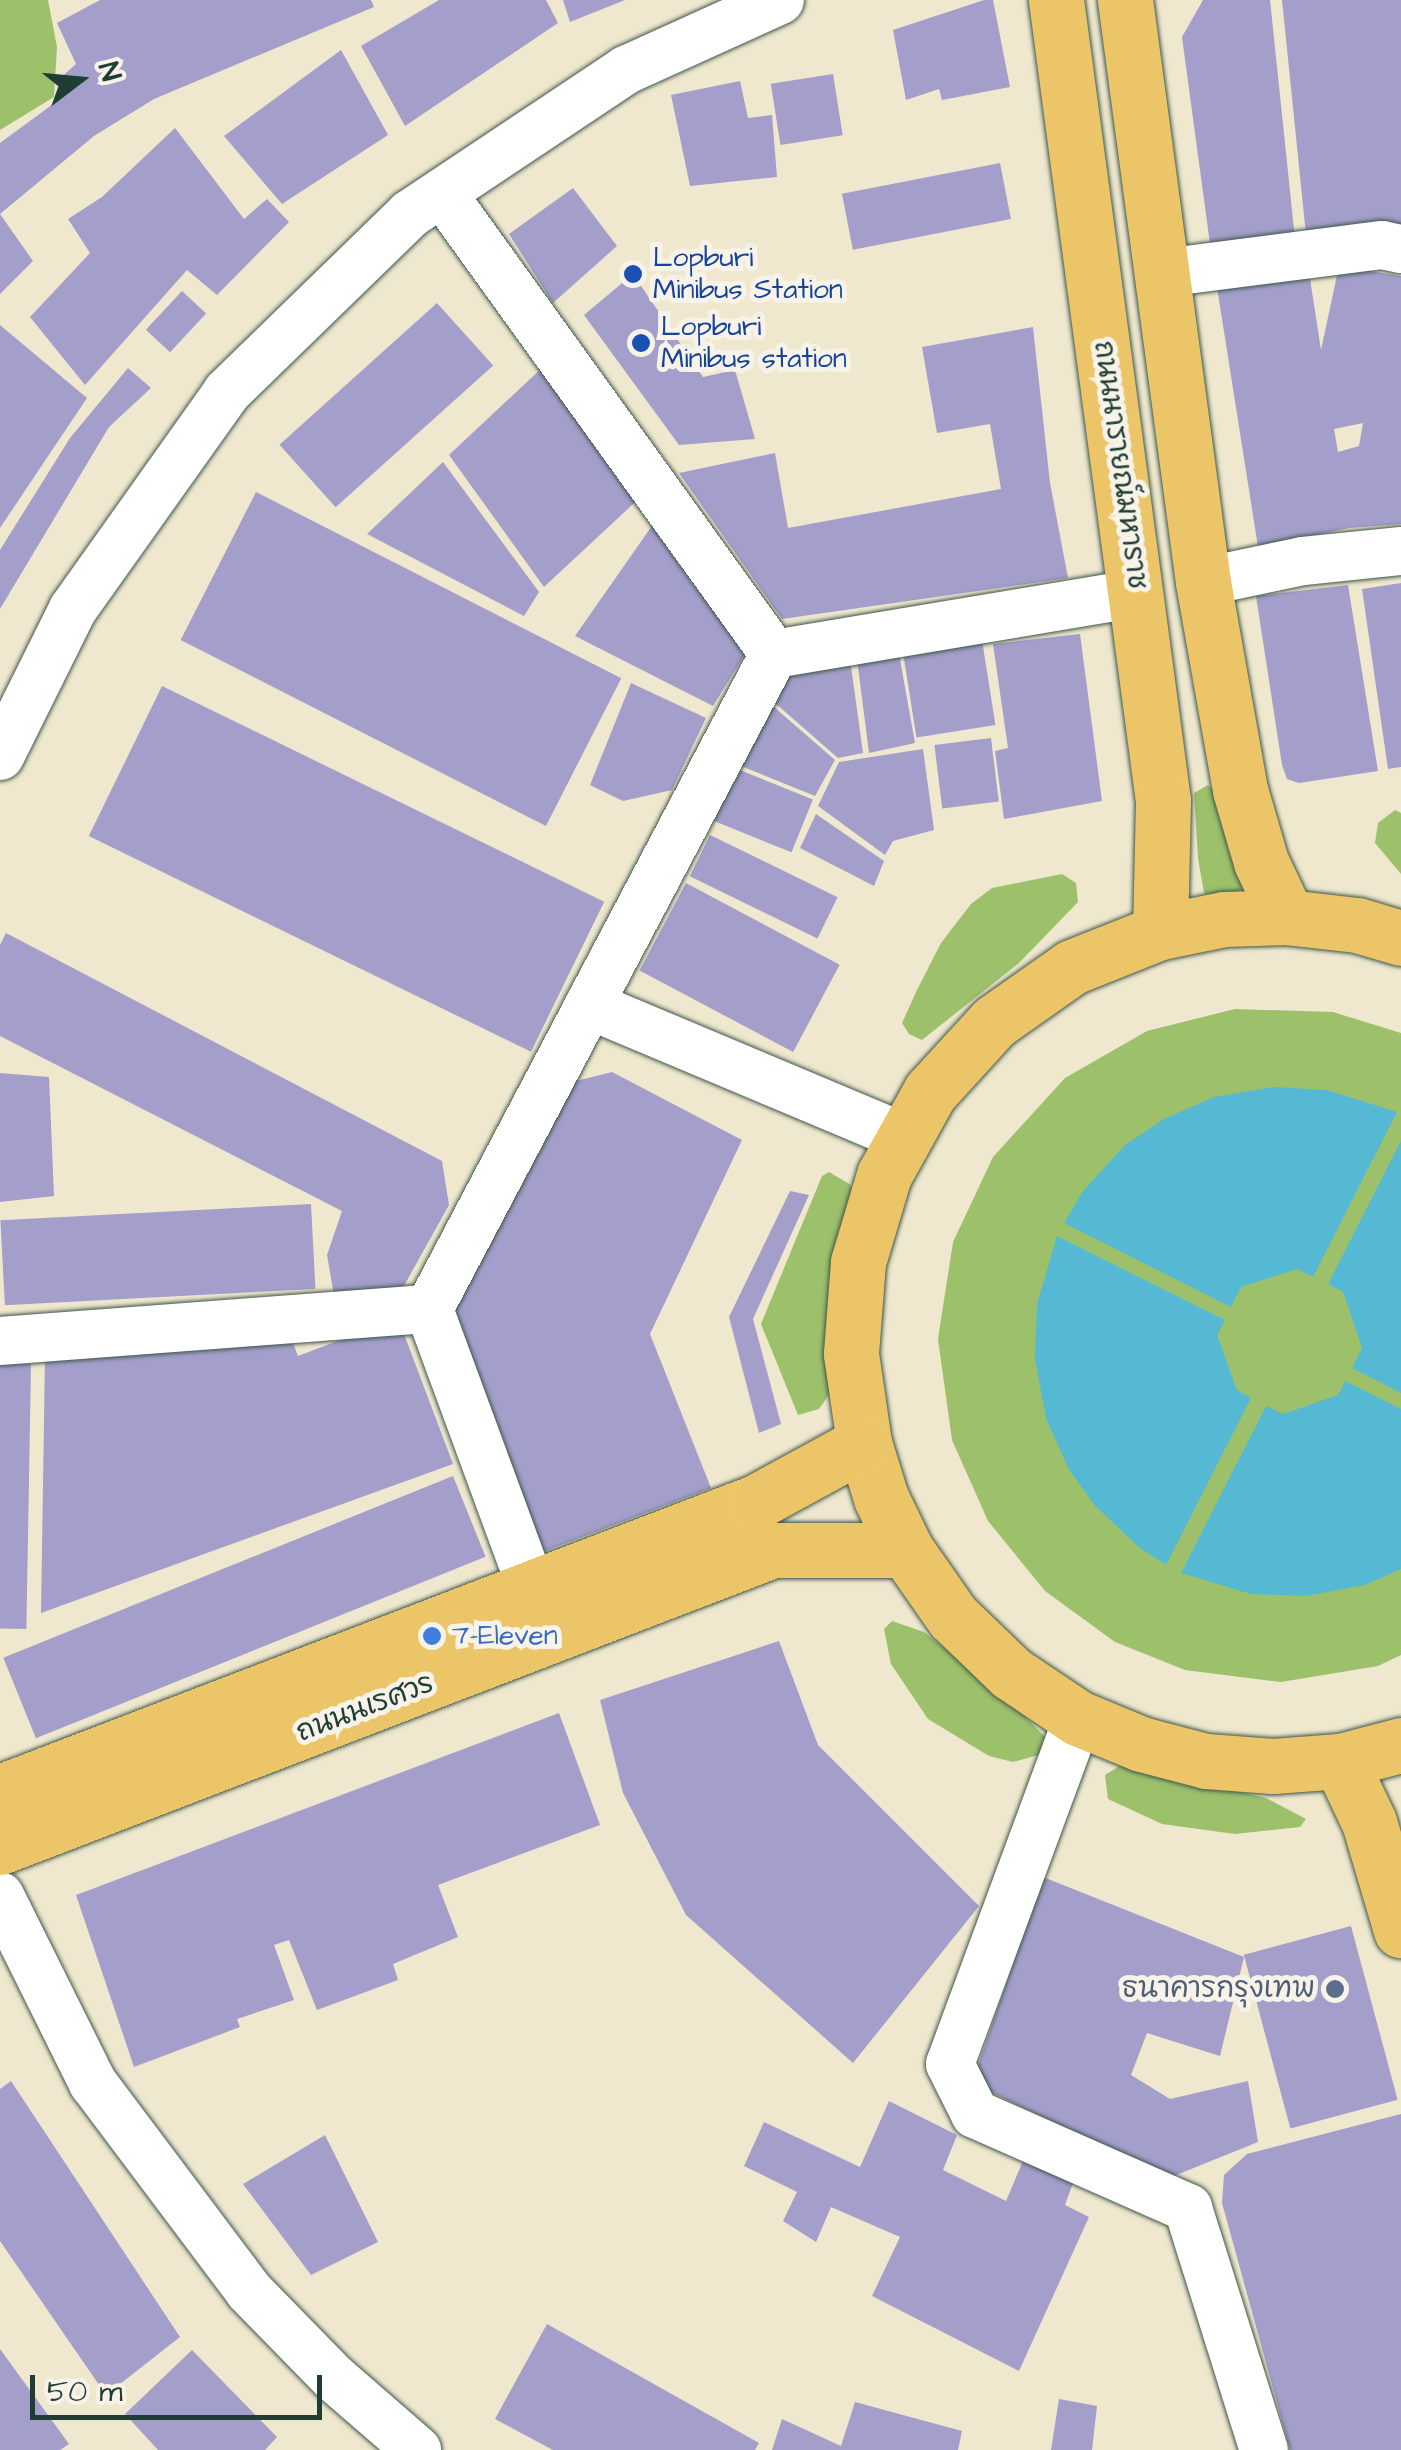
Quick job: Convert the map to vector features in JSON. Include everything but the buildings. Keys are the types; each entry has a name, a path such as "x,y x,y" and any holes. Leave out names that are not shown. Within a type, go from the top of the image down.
{"main road":[{"name":"ถนนนารายณ์มหาราช","path":"1056,0 1164,801 1160,932"},
{"path":"1125,0 1203,582 1240,790 1261,862 1287,917"},
{"path":"1401,938 1357,925 1287,917 1224,919 1160,932 1072,967 994,1022 930,1092 884,1175 858,1262 851,1354 864,1443 881,1498 906,1550 953,1617 1010,1673 1078,1718 1141,1744 1206,1761 1273,1766 1340,1761 1401,1745"},
{"name":"ถนนนเรศวร","path":"0,1792 756,1502 864,1443"},
{"name":"ถนนนเรศวร","path":"0,1847 774,1550 906,1550"},
{"path":"1340,1761 1369,1822 1401,1930"}],"street":[{"path":"0,756 10,704 73,608 227,392 410,214 626,70 780,0"},
{"path":"442,193 774,654"},
{"path":"1163,273 1382,245 1401,248"},
{"path":"1203,582 1302,561 1401,551"},
{"path":"774,654 1138,593"},
{"path":"532,1588 429,1309 774,654"},
{"path":"589,1005 905,1138"},
{"path":"0,1341 429,1309"},
{"path":"1078,1718 950,2064 974,2114 1188,2208 1264,2450"},
{"path":"0,1896 94,2083 249,2291 334,2378 417,2450"}],"green space":[{"path":"0,0 48,0 57,47 54,97 0,130"},
{"path":"1208,785 1223,799 1250,882 1224,902 1204,893 1198,858 1194,793"},
{"path":"1395,810 1401,813 1401,874 1375,843 1378,823"},
{"path":"1062,874 1076,883 1078,902 1019,963 922,1040 909,1034 902,1023 917,990 941,943 971,904 992,888"},
{"path":"1235,1009 1333,1012 1401,1033 1401,1655 1378,1666 1281,1682 1185,1670 1115,1642 1045,1591 988,1521 952,1440 938,1339 953,1242 993,1157 1065,1078 1147,1031"},
{"path":"829,1172 851,1185 852,1206 831,1392 819,1409 798,1415 761,1324 822,1176"},
{"path":"892,1621 924,1632 1004,1695 1046,1738 1042,1754 1013,1762 989,1756 928,1719 891,1664 884,1629"},
{"path":"1123,1764 1266,1798 1306,1819 1300,1827 1235,1834 1162,1824 1108,1799 1105,1775"}],"water":[{"path":"1273,1087 1327,1090 1397,1112 1313,1277 1297,1269 1241,1287 1231,1307 1064,1223 1083,1191 1125,1145 1164,1119 1214,1097"},
{"path":"1401,1141 1401,1393 1352,1368 1362,1348 1343,1292 1328,1284"},
{"path":"1057,1236 1225,1320 1217,1335 1237,1390 1251,1398 1166,1565 1140,1548 1095,1506 1068,1468 1046,1418 1035,1359 1037,1304"},
{"path":"1345,1381 1401,1409 1401,1569 1365,1585 1306,1596 1251,1594 1181,1573 1266,1406 1283,1414 1338,1395"}],"place":[{"name":"Lopburi Minibus Station","path":"633,274"},
{"name":"Lopburi Minibus station","path":"641,343"},
{"name":"7-Eleven","path":"432,1636"},
{"name":"ธนาคารกรุงเทพ","path":"1335,1989"}]}
